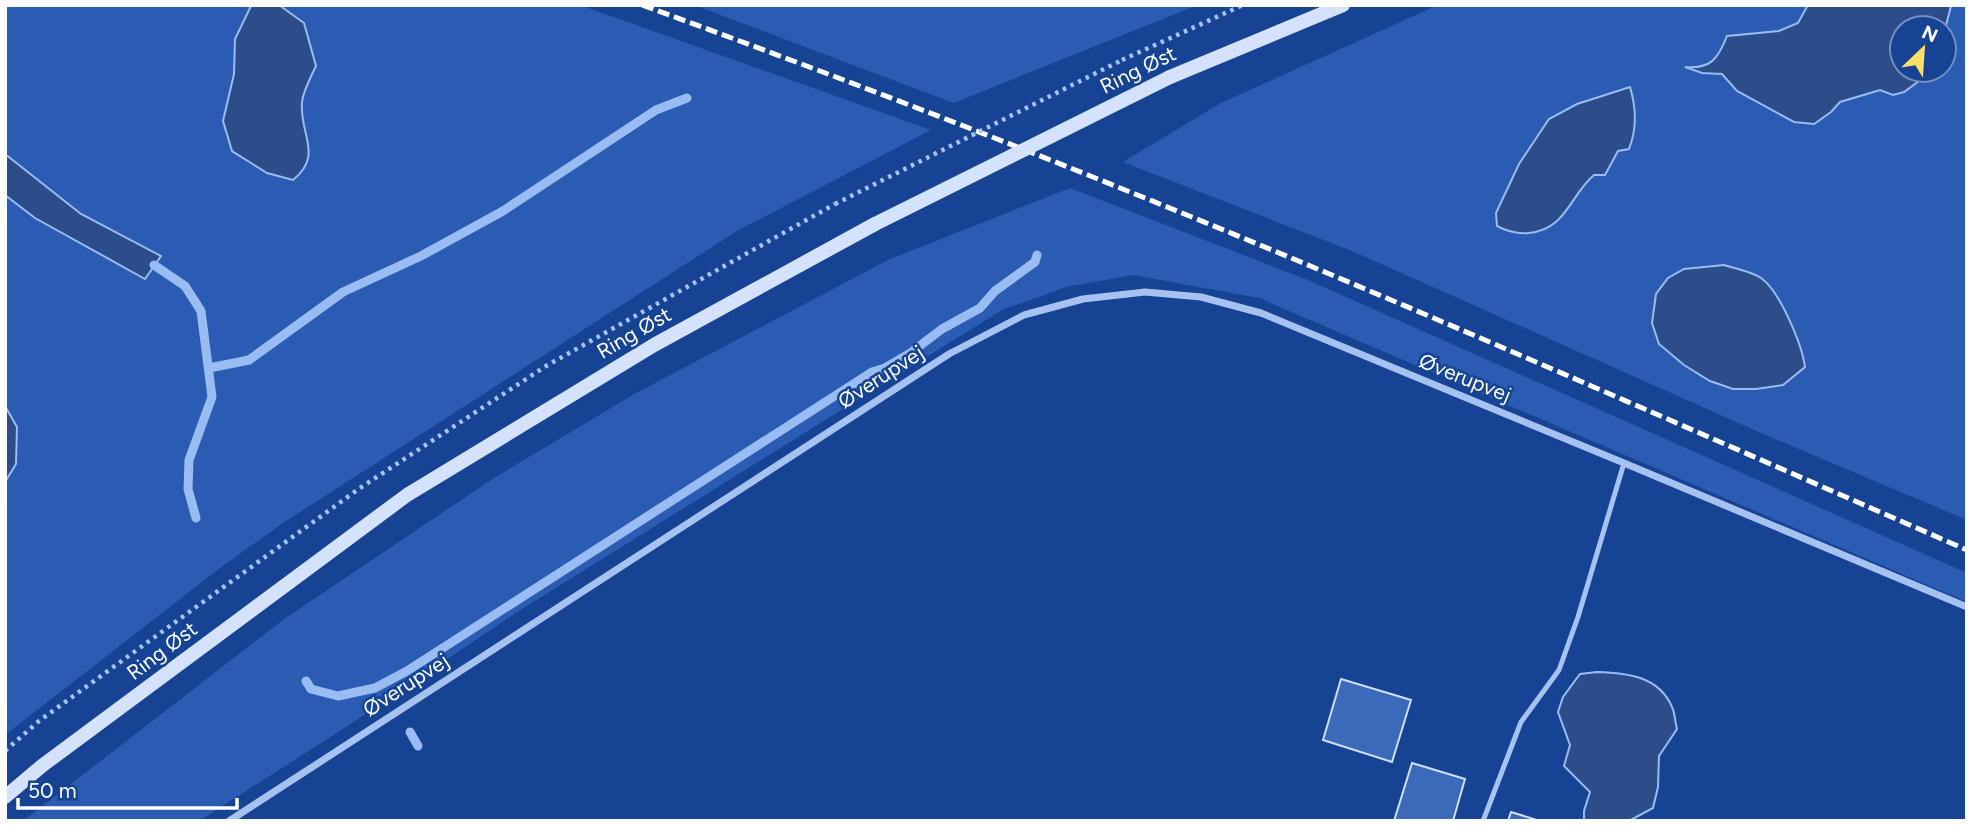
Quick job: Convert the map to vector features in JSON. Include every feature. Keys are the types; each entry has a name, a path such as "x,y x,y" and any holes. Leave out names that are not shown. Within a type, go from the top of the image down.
{"main road":[{"name":"Ring Øst","path":"5,797 43,765 407,495 654,345 875,224 1170,77 1343,5"}],"street":[{"name":"Øverupvej","path":"229,821 948,354 1024,315 1083,299 1145,292 1201,297 1261,313 1967,607"}],"lane":[{"path":"1483,821 1521,722 1559,670 1578,617 1624,463"}],"path":[{"path":"835,204 1122,60 1243,5"}],"shaded area":[{"path":"5,5 580,5 931,130 737,231 283,523 216,571 5,735"},
{"path":"279,5 304,23 316,66 302,102 309,153 302,171 293,180 267,173 232,151 223,121 234,74 235,39 251,6"},
{"path":"694,5 1198,5 954,103"},
{"path":"1438,5 1967,5 1967,520 1763,434 1352,251 1123,162 1221,103"},
{"path":"1808,5 1951,5 1949,14 1888,14 1888,84 1915,84 1904,92 1893,95 1880,90 1840,102 1814,124 1794,122 1737,91 1722,74 1702,73 1685,67 1701,66 1712,61 1727,36 1779,31 1798,23"},
{"path":"1630,87 1635,118 1632,141 1629,149 1618,151 1605,175 1594,175 1560,218 1542,230 1517,233 1497,226 1496,213 1519,164 1549,119 1577,104"},
{"path":"5,154 81,214 161,256 145,279 35,218 5,195"},
{"path":"1070,188 1308,280 1967,573 1967,602 1259,298 1133,275 1066,287 1002,310 522,609 340,731 199,821 23,821 284,619 494,478 636,393 888,260"},
{"path":"1724,265 1761,278 1775,294 1789,319 1805,367 1783,385 1733,389 1710,381 1684,365 1659,344 1652,323 1656,294 1668,278 1684,269"},
{"path":"5,406 17,427 16,464 5,482"},
{"path":"1597,672 1630,675 1650,683 1666,697 1674,715 1677,729 1659,756 1658,787 1653,808 1629,821 1584,821 1590,792 1564,766 1570,745 1558,712 1563,697 1580,674"}],"building":[{"path":"1341,679 1411,700 1392,762 1323,740"},
{"path":"1412,763 1465,779 1453,821 1394,821"},
{"path":"1511,812 1540,821 1508,821"}],"waterway":[{"path":"209,368 249,360 343,292 421,256 503,211 656,110 687,98"},
{"path":"306,681 311,689 338,696 375,688 407,671 872,372 909,354 942,329 980,308 995,291 1035,262 1037,255"},
{"path":"154,265 185,286 201,311 212,397 189,460 188,489 196,518"},
{"path":"410,732 418,746"}],"railway":[{"path":"642,5 954,122 1244,238 1967,550"}]}
